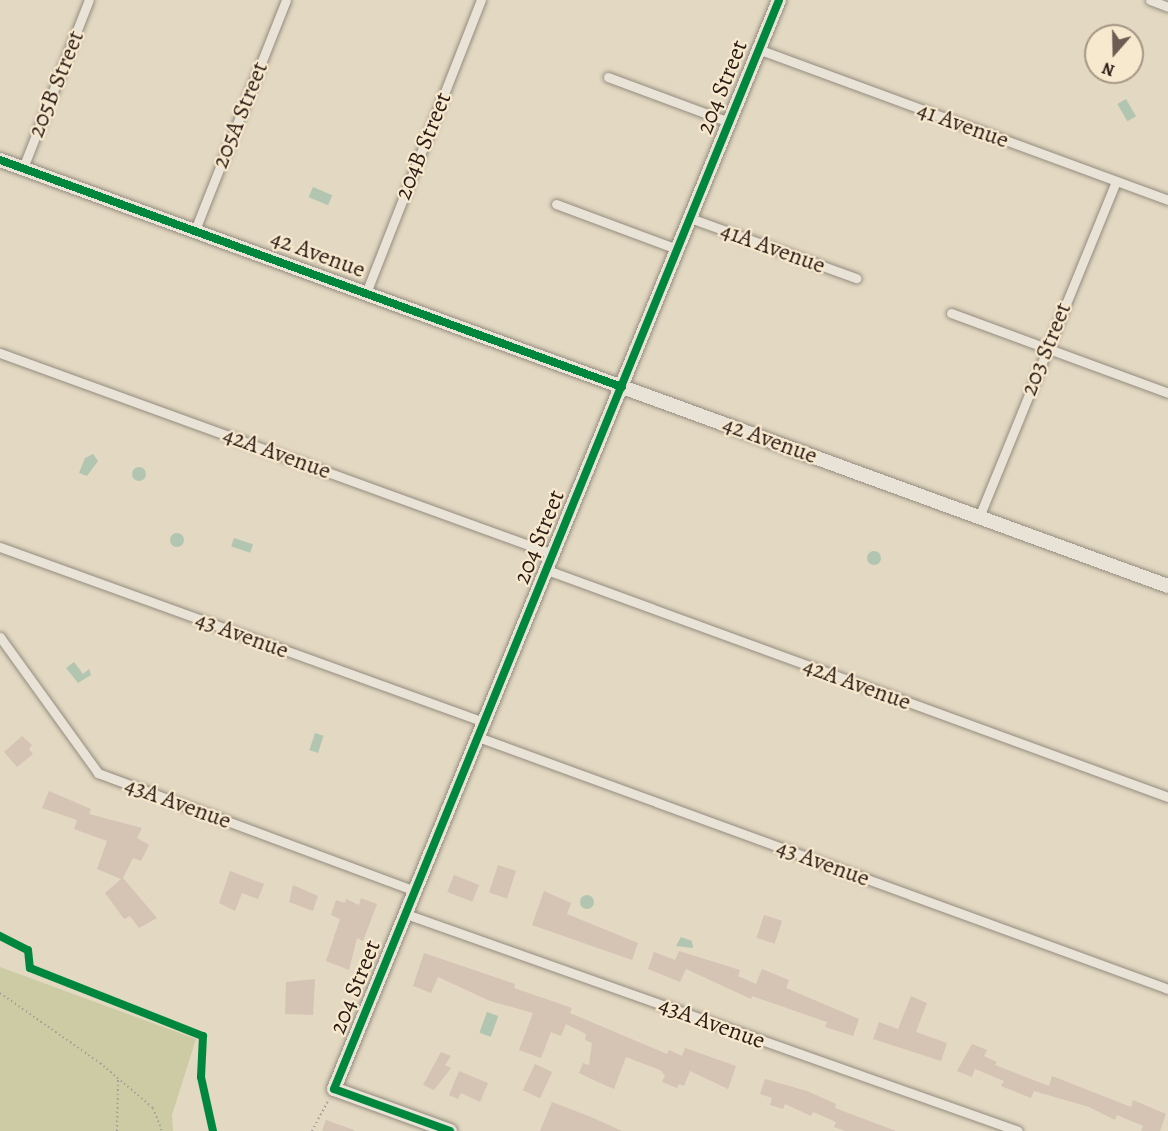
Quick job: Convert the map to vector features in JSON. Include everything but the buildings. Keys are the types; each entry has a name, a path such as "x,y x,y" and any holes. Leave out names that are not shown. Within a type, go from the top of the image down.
{"street":[{"name":"205B Street","path":"23,168 89,0"},
{"name":"205A Street","path":"195,230 286,0"},
{"name":"204B Street","path":"366,292 481,0"},
{"name":"204 Street","path":"334,1089 778,0"},
{"path":"1150,0 1168,7"},
{"name":"41 Avenue","path":"758,49 1168,200"},
{"path":"608,77 729,122"},
{"name":"42 Avenue","path":"0,160 1168,586"},
{"name":"203 Street","path":"979,517 1046,348 1116,182"},
{"path":"556,204 677,249"},
{"name":"41A Avenue","path":"690,218 856,278"},
{"path":"951,313 1168,393"},
{"name":"42A Avenue","path":"0,352 553,554"},
{"name":"43 Avenue","path":"0,547 484,722"},
{"name":"42A Avenue","path":"547,570 1168,797"},
{"name":"43A Avenue","path":"0,637 98,773 415,891"},
{"name":"43 Avenue","path":"478,737 1168,989"},
{"name":"43A Avenue","path":"406,914 1018,1131"},
{"path":"334,1089 450,1131"}],"path":[{"path":"0,993 118,1078 153,1108 162,1131"},
{"path":"117,1131 118,1078"},
{"path":"312,1131 334,1089"}],"shaded area":[{"path":"1126,99 1136,116 1127,121 1117,104"},
{"path":"313,187 332,195 328,205 309,197"},
{"path":"93,454 98,461 87,476 79,473 85,458"},
{"path":"136,467 142,467 146,474 142,481 136,481 132,477 132,471"},
{"path":"174,533 180,533 184,540 180,547 174,547 170,543 170,537"},
{"path":"234,538 253,544 250,553 231,547"},
{"path":"874,551 879,553 881,558 879,563 874,565 869,563 867,558 869,553"},
{"path":"74,662 83,674 89,669 91,675 78,683 66,668"},
{"path":"315,733 324,736 318,753 309,750"},
{"path":"587,895 592,897 594,902 592,907 587,909 582,907 580,902 582,897"},
{"path":"681,937 692,941 693,948 676,946"},
{"path":"0,967 196,1039 172,1115 173,1131 0,1131"},
{"path":"487,1012 498,1016 491,1037 479,1033"}],"cycle path":[{"path":"450,1131 334,1089 779,0"},
{"path":"0,160 622,387"},
{"path":"0,936 28,950 30,968 203,1036 201,1077 213,1131"}]}
